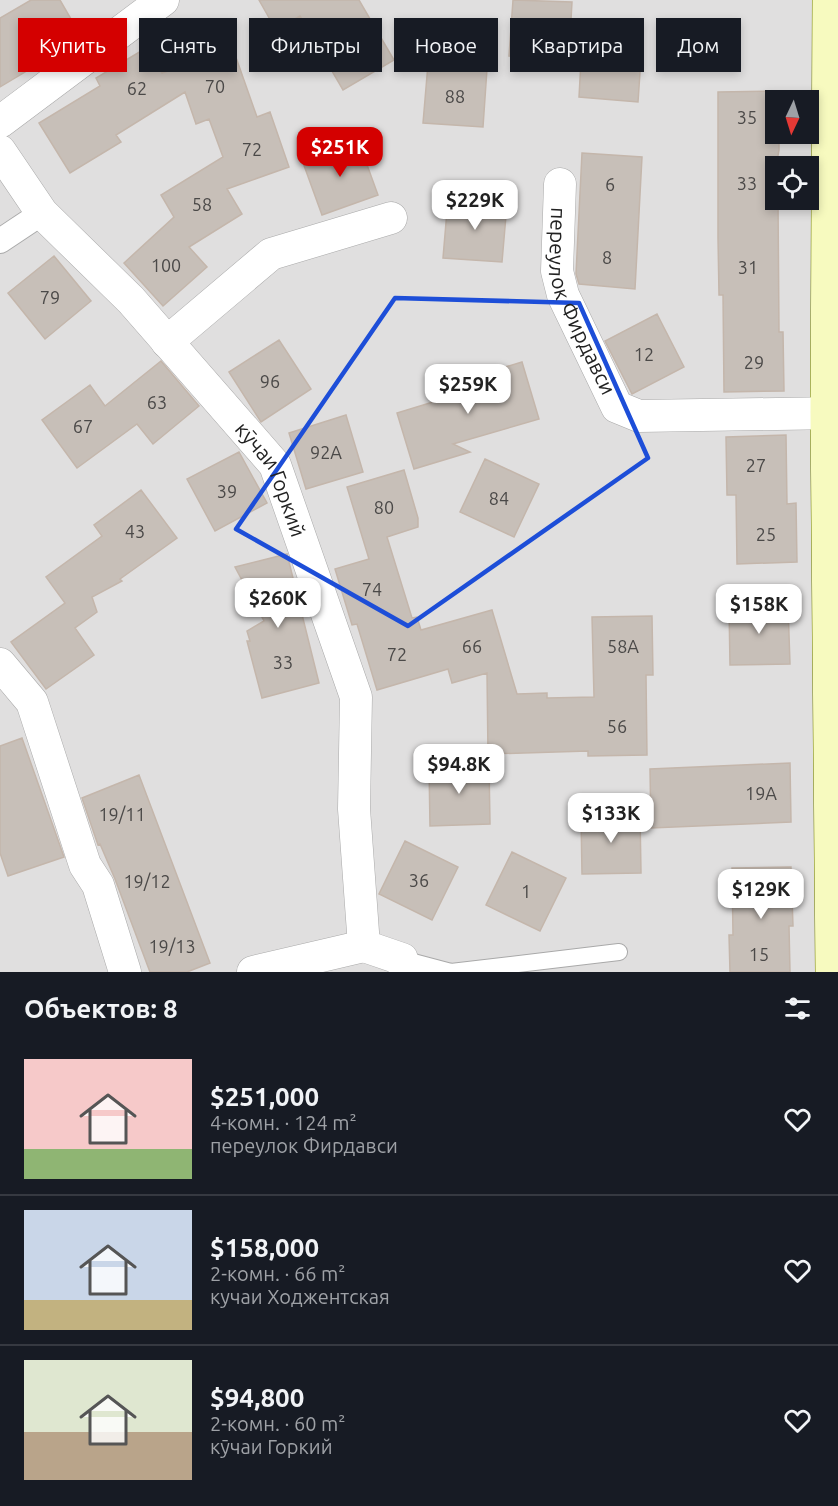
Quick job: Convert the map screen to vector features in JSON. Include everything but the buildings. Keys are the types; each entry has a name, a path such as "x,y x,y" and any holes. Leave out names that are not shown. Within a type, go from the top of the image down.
{"main road":[{"path":"829,0 832,972"}],"street":[{"path":"0,122 163,0"},
{"name":"кӯчаи Горкий","path":"0,151 42,213 131,300 275,465 356,697 354,809 364,946"},
{"name":"переулок Фирдавси","path":"560,184 557,271 562,295 617,407 639,416 832,413"},
{"path":"0,241 42,213"},
{"path":"167,342 271,254 391,218"},
{"path":"0,664 32,702 85,865 98,885 125,972"},
{"path":"253,972 364,946 404,966"}],"lane":[{"path":"404,966 452,972 619,952"}],"highlighted area":[{"path":"395,298 579,303 648,458 408,626 236,529"}],"shaded area":[{"path":"0,0 838,0 838,972 0,972"}]}
